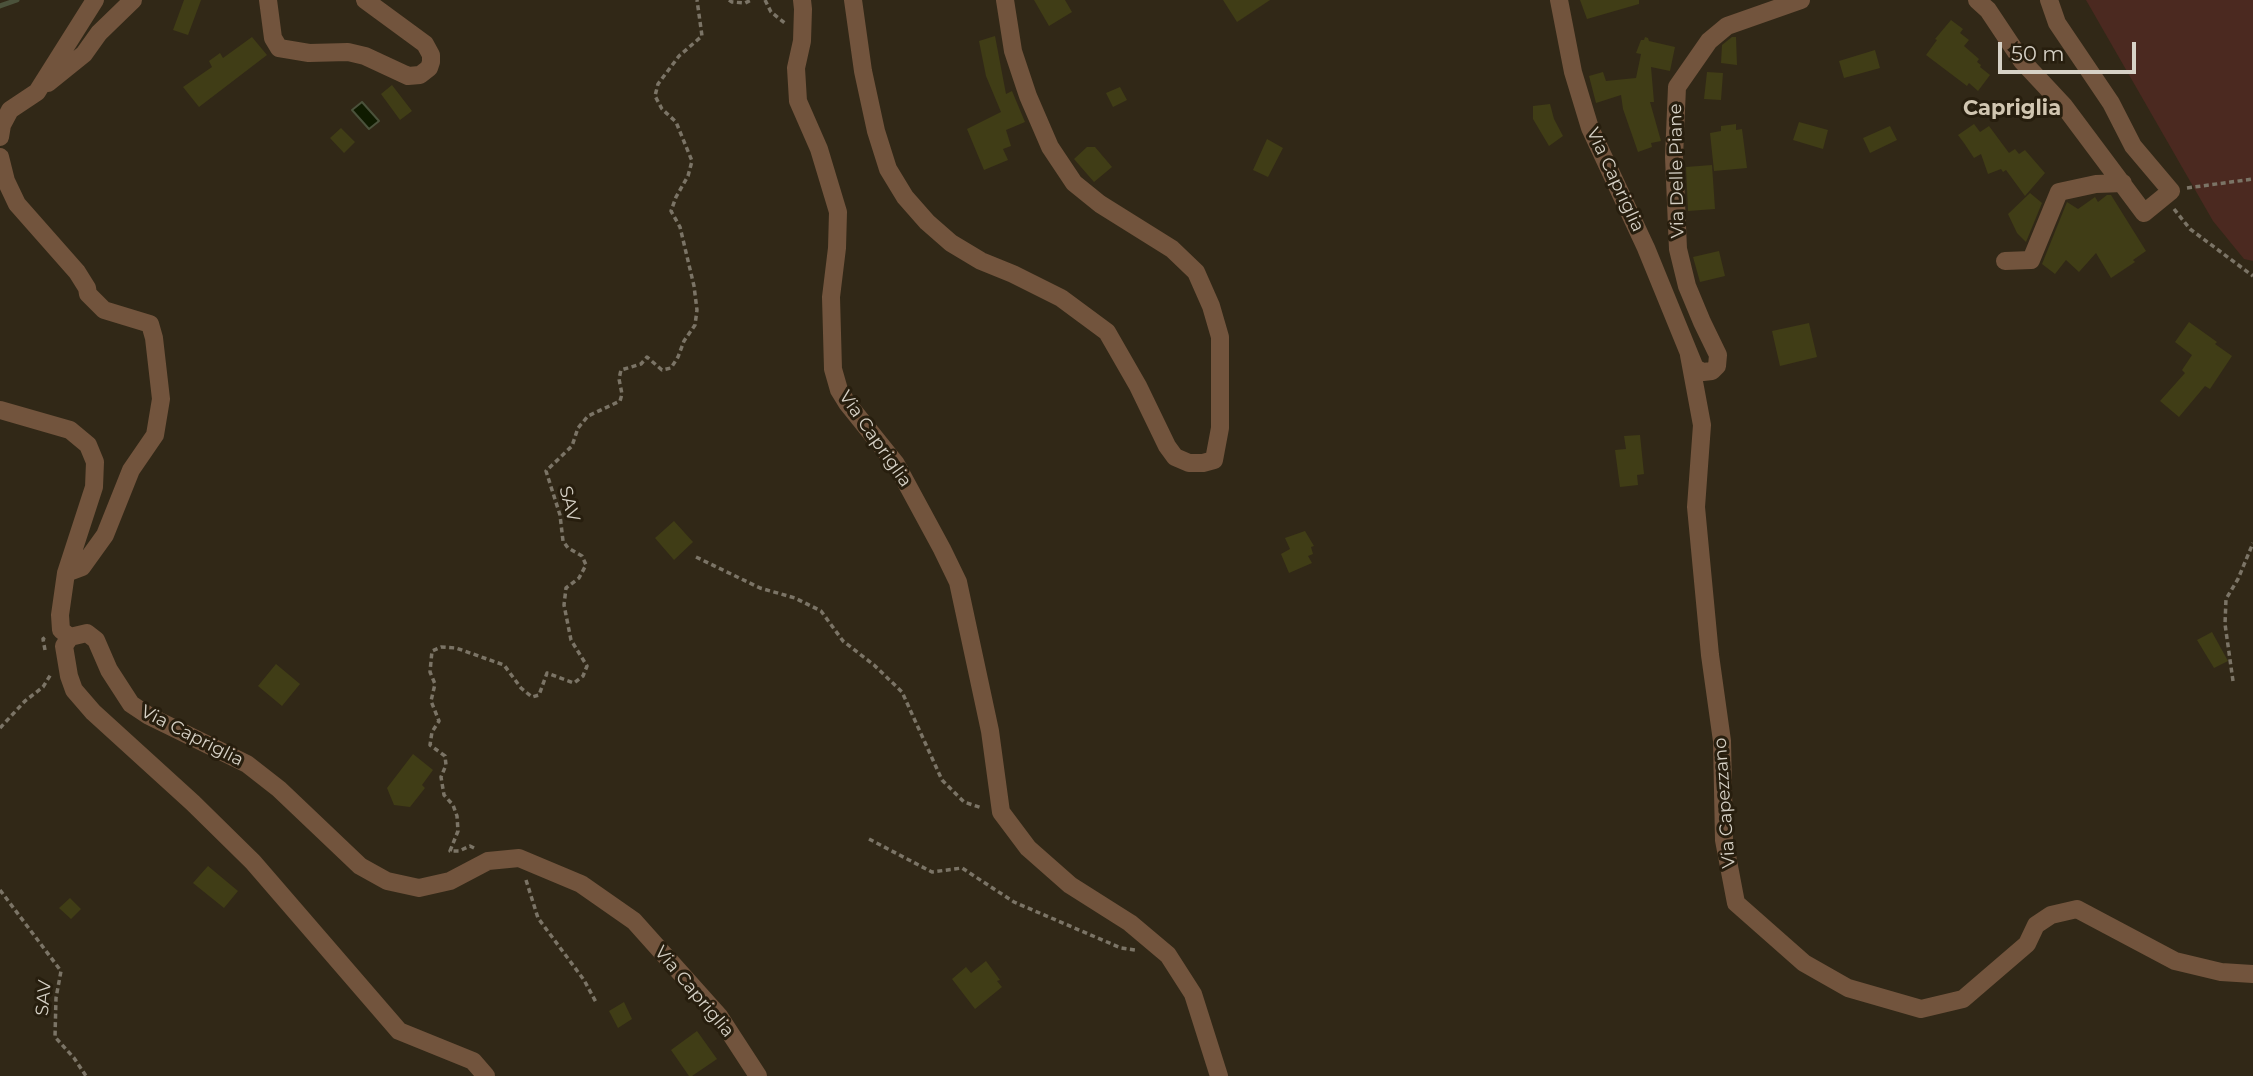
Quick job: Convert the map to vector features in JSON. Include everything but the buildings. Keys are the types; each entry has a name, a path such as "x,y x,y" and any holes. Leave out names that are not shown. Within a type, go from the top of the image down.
{"street":[{"path":"37,92 95,0"},
{"path":"0,137 2,125 10,110 84,54 99,33 133,0"},
{"path":"268,0 273,38 279,48 309,53 348,51 408,76 420,75 429,68 431,55 425,44 365,0"},
{"name":"Via Capriglia","path":"802,0 802,41 796,68 798,101 819,149 838,212 831,297 833,369 839,390 847,403 896,464 958,582 990,731 1001,812 1028,848 1070,885 1130,923 1168,955 1193,994 1219,1076"},
{"path":"853,0 863,71 876,131 888,169 905,197 927,222 951,243 981,261 1061,298 1107,332 1175,457 1189,463 1214,460 1220,428 1220,337 1211,306 1196,272 1172,248 1100,204 1074,183 1050,147 1028,96 1013,51 1005,0"},
{"name":"Via Capriglia","path":"1559,0 1573,72 1590,128 1674,312 1689,355"},
{"name":"Via Delle Piane","path":"1689,355 1695,368 1703,372 1712,371 1717,366 1718,355 1687,286 1678,248 1674,157 1677,87 1709,41 1727,26 1801,0"},
{"path":"1977,0 1988,10 2022,61 2064,106 2144,213 2167,194 2133,146 2111,103 2057,23 2049,0"},
{"path":"0,157 6,181 17,204 77,272 88,294 104,310 150,324 154,338 160,399 155,435 131,470 105,535 82,567 66,573"},
{"path":"2005,261 2031,260 2059,192 2096,184 2123,183"},
{"name":"Via Capezzano","path":"1689,355 1702,425 1696,507 1710,655 1722,741 1724,840 1735,903 1804,963 1848,988 1921,1009 1963,999 2027,944 2036,925 2052,915 2077,909 2175,961 2221,972 2253,974"},
{"path":"0,410 70,430 88,445 95,462 94,486 66,573 60,623 61,630 70,637"},
{"name":"Via Capriglia","path":"486,1076 473,1061 399,1031 253,862 194,803 93,712 74,690 69,677 64,646 70,637 88,633 96,640 109,670 131,704 149,716 247,764 279,789 360,866 387,881 419,888 450,881 488,861 519,858 581,884 634,921 719,1016 758,1076"}],"path":[{"name":"SAV","path":"488,861 477,849 470,846 459,851 450,851 458,831 457,816 453,805 444,794 441,777 446,765 445,756 430,745 432,732 439,721 431,701 435,684 430,673 432,652 441,648 456,648 504,665 532,697 539,695 547,673 574,683 583,676 587,666 571,640 564,605 566,588 579,578 586,565 582,556 568,548 563,541 560,515 546,471 572,446 578,428 588,416 620,401 621,370 641,364 647,357 662,370 671,368 695,325 697,310 694,286 680,227 671,211 688,176 692,161 676,122 662,109 655,96 658,84 679,56 702,36 697,0"},
{"path":"729,0 745,3 751,0"},
{"path":"2253,180 2167,194 2190,229 2253,276"},
{"path":"2232,681 2224,624 2226,599 2238,579 2253,543"},
{"path":"696,556 760,588 795,598 821,611 843,641 874,665 902,692 942,780 964,802 1001,812"},
{"path":"46,654 43,639 50,633 70,637"},
{"path":"0,728 25,701 43,687 52,674"},
{"path":"869,839 932,872 962,868 1014,902 1121,948 1168,955"},
{"path":"519,858 538,919 584,980 597,1004"},
{"name":"SAV","path":"0,890 61,971 56,998 55,1037 86,1076"}],"shaded area":[{"path":"2086,0 2253,0 2253,261 2244,259 2213,221"},
{"path":"362,102 379,121 369,129 352,110"}],"waterway":[{"path":"0,6 17,0"}],"district":[{"name":"Capriglia","path":"2012,109"}]}
